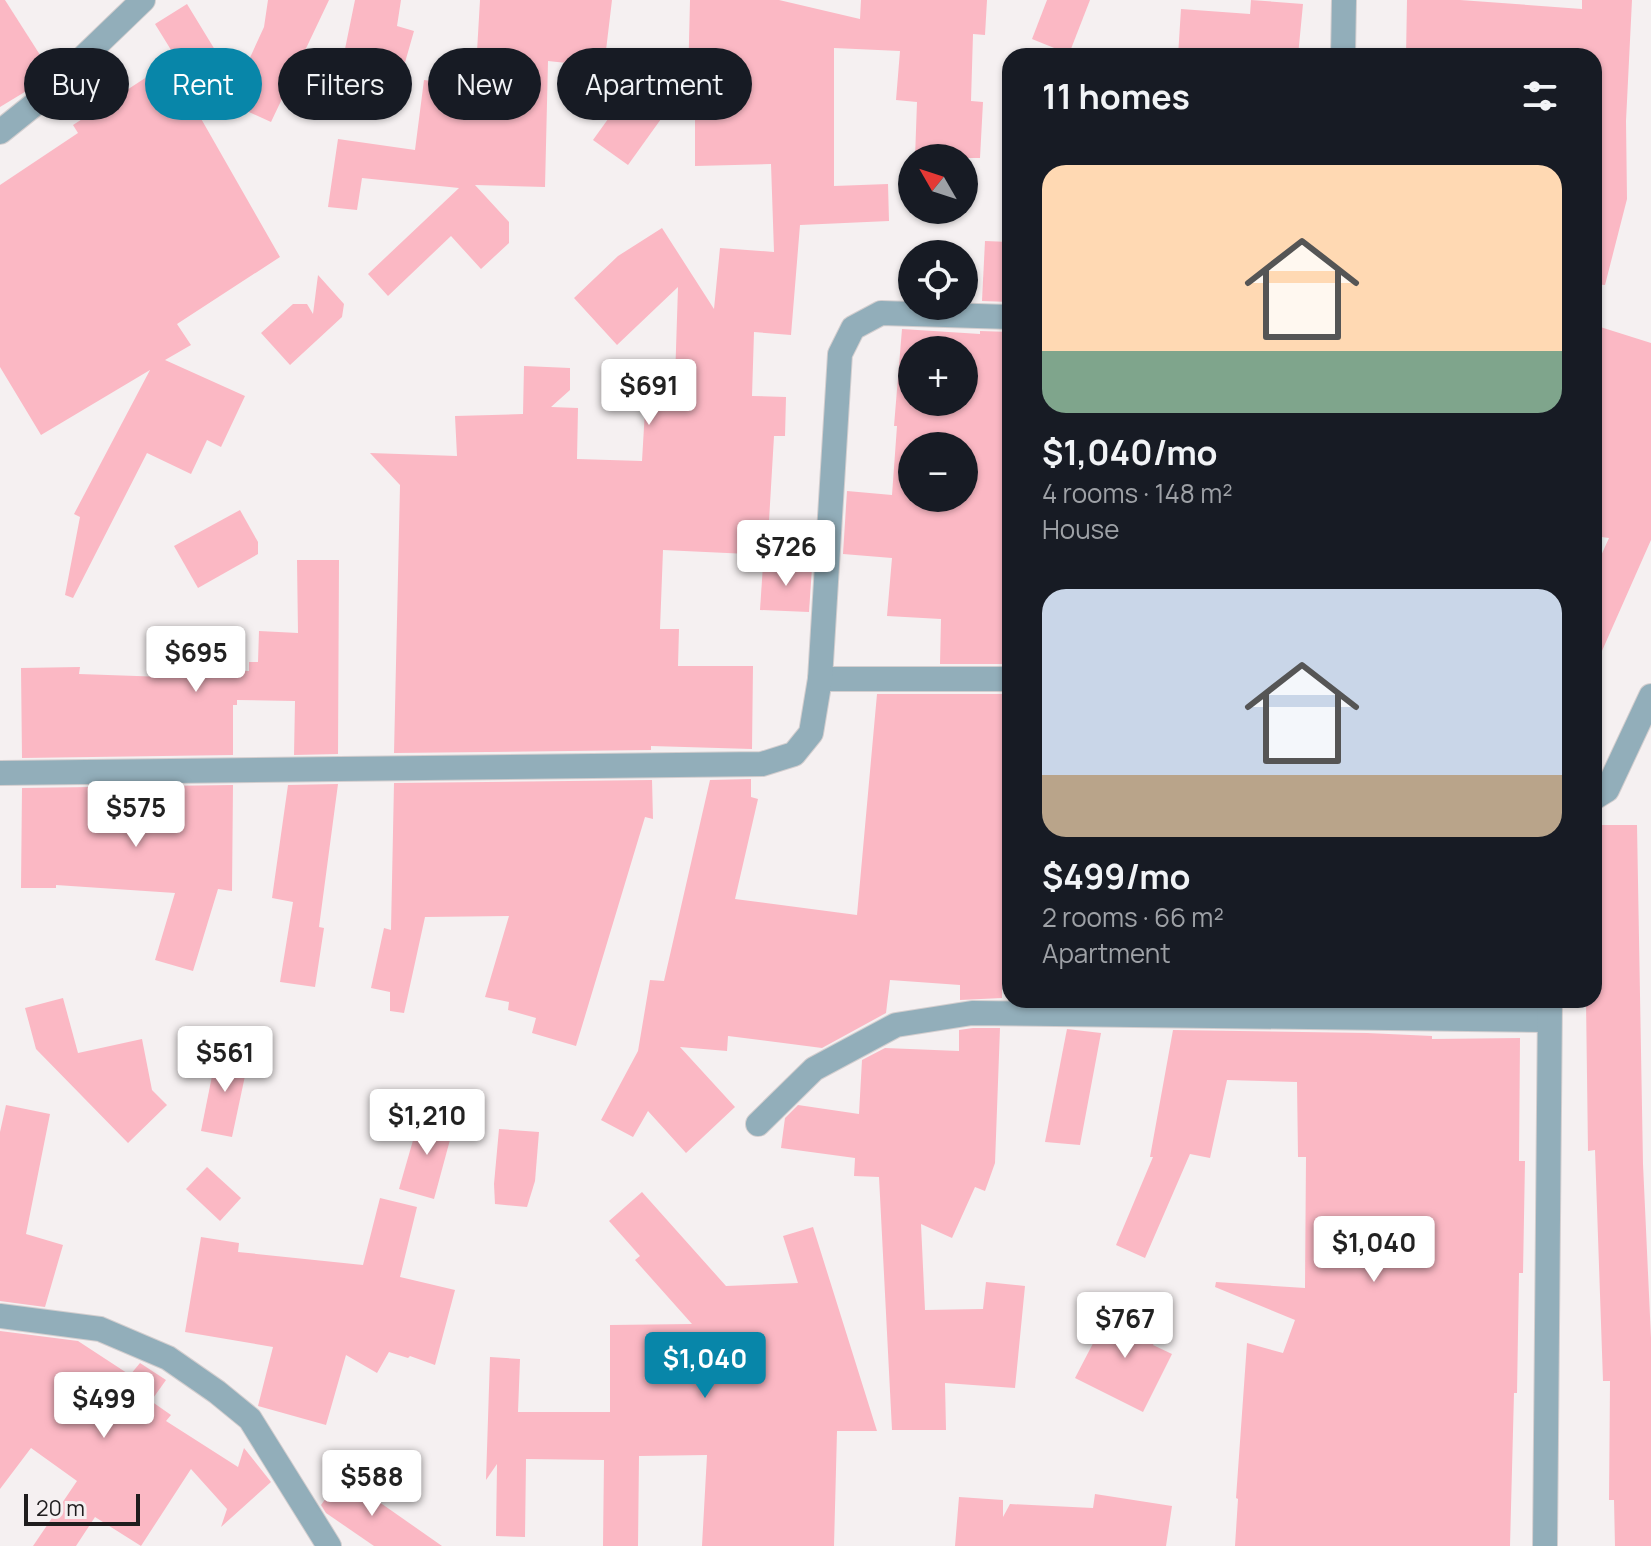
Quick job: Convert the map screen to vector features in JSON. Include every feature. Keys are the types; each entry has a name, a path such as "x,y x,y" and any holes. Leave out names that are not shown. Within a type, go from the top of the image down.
{"street":[{"path":"0,132 35,104 143,0"},
{"path":"1343,48 1344,0"},
{"path":"0,773 762,764 794,754 811,733 820,679 840,354 853,328 881,313 1002,317"},
{"path":"820,679 1002,679"},
{"path":"1602,793 1607,790 1651,696"},
{"path":"758,1124 814,1069 896,1025 972,1013 1549,1010 1545,1546"},
{"path":"0,1316 100,1329 168,1358 217,1392 250,1419 329,1546"}],"building":[{"path":"0,0 5,0 36,48 24,48 24,92 0,107"},
{"path":"268,0 329,0 306,48 278,48 278,107 271,122 262,118 262,48 254,48 264,27"},
{"path":"355,0 401,0 397,26 414,31 409,48 345,48"},
{"path":"480,0 612,0 606,48 557,48 557,62 548,61 545,187 475,185 509,222 509,243 481,269 451,236 388,296 368,274 459,188 362,178 357,210 328,207 338,139 415,150 424,80 428,80 428,120 541,120 541,48 477,48"},
{"path":"690,0 779,0 860,19 861,0 987,0 985,35 973,34 971,101 983,102 980,158 978,144 916,144 917,102 896,100 900,51 834,48 834,186 888,184 889,221 800,225 791,335 754,332 752,396 786,397 785,436 774,436 767,555 663,550 660,629 679,629 678,666 753,666 752,749 651,746 651,750 394,753 400,485 370,453 457,456 455,416 523,414 524,366 570,368 570,390 551,407 578,408 577,459 642,461 645,410 674,411 678,287 617,345 574,298 618,256 662,228 714,309 720,248 774,252 771,164 695,166 695,120 752,120 752,48 689,48"},
{"path":"1047,0 1090,0 1071,48 1054,48 1032,39"},
{"path":"1251,0 1303,4 1299,48 1179,48 1181,9 1250,14"},
{"path":"1407,0 1460,0 1582,9 1582,0 1632,0 1626,121 1627,199 1605,285 1602,285 1602,48 1406,48"},
{"path":"187,4 214,48 170,48 155,24"},
{"path":"145,78 145,120 202,120 280,257 177,324 191,345 165,360 245,396 221,447 207,440 191,474 147,453 73,598 65,595 80,517 74,514 150,370 41,435 0,367 0,185 78,133 73,125 81,120 129,120 129,89"},
{"path":"607,120 660,120 628,165 593,140"},
{"path":"985,241 1002,242 1002,302 982,301"},
{"path":"318,275 344,304 342,317 290,365 261,333 293,304 307,304 313,314"},
{"path":"1602,328 1651,343 1651,540 1602,651 1602,553 1609,538 1602,537"},
{"path":"902,329 980,334 980,331 1002,332 1002,664 940,664 941,619 887,616 892,558 843,554 847,491 892,495 898,378 898,416 978,416 978,336 901,336"},
{"path":"240,510 258,542 258,554 198,588 174,546"},
{"path":"297,560 339,560 338,754 294,755 295,701 237,700 237,705 233,705 233,755 22,758 21,668 80,667 79,674 194,678 195,668 249,671 249,662 258,662 259,631 298,633"},
{"path":"763,565 812,567 809,612 760,610"},
{"path":"877,694 1002,694 1002,998 960,1000 960,985 890,980 886,1013 822,1048 728,1036 727,1051 680,1047 735,1107 686,1153 648,1111 633,1137 601,1120 638,1051 650,980 664,981 710,780 751,779 751,797 758,799 735,899 857,915"},
{"path":"652,780 653,819 645,817 576,1046 532,1033 536,1018 508,1010 509,1002 485,997 509,916 425,917 404,1013 390,1011 390,992 371,988 384,928 391,930 394,783"},
{"path":"338,784 319,927 324,928 315,987 280,982 293,902 272,898 288,785"},
{"path":"233,785 232,891 218,889 193,971 155,960 175,893 56,885 56,888 21,888 22,788"},
{"path":"1602,825 1637,825 1643,1164 1651,1338 1651,1546 1615,1546 1614,1500 1609,1500 1610,1381 1603,1381 1595,1150 1588,1151 1586,1008 1602,1008"},
{"path":"63,998 78,1053 142,1039 152,1090 167,1105 128,1143 36,1049 25,1008"},
{"path":"1000,1028 995,1163 985,1191 975,1187 952,1238 921,1224 925,1310 983,1309 986,1282 1025,1286 1015,1388 945,1383 946,1430 892,1430 879,1177 854,1176 855,1158 781,1148 785,1118 798,1105 859,1114 862,1060 885,1048 959,1051 959,1030"},
{"path":"1067,1029 1101,1033 1080,1145 1045,1142"},
{"path":"1173,1030 1367,1033 1432,1036 1432,1039 1520,1038 1519,1161 1525,1161 1523,1273 1519,1273 1510,1546 1235,1546 1247,1343 1283,1353 1295,1320 1215,1287 1216,1282 1305,1288 1306,1157 1298,1157 1297,1082 1227,1080 1210,1158 1190,1154 1145,1258 1116,1245 1153,1157 1150,1157"},
{"path":"217,1051 249,1057 232,1137 201,1131"},
{"path":"6,1105 50,1114 26,1234 63,1245 45,1307 0,1301 0,1132"},
{"path":"420,1116 454,1125 434,1199 399,1189"},
{"path":"499,1129 539,1132 535,1181 527,1207 495,1204"},
{"path":"207,1167 241,1198 220,1221 186,1189"},
{"path":"642,1192 726,1286 798,1283 783,1236 813,1227 877,1431 837,1431 834,1546 702,1546 707,1455 639,1456 638,1546 603,1546 604,1460 526,1459 525,1537 496,1536 497,1464 486,1480 490,1357 520,1359 518,1412 610,1412 610,1325 692,1324 635,1260 640,1256 609,1221"},
{"path":"380,1198 417,1207 400,1277 455,1290 435,1365 389,1352 377,1373 346,1355 326,1425 258,1406 273,1347 185,1332 201,1237 239,1243 238,1252 363,1265"},
{"path":"1113,1305 1161,1329 1153,1345 1172,1354 1143,1412 1075,1378"},
{"path":"0,1331 78,1341 130,1375 140,1363 166,1380 151,1401 171,1415 166,1421 238,1467 244,1448 271,1482 221,1527 227,1509 191,1469 141,1546 95,1517 76,1546 33,1546 77,1481 31,1448 0,1489"},
{"path":"342,1476 442,1546 374,1546 326,1513 321,1505"},
{"path":"1095,1494 1172,1506 1166,1546 955,1546 959,1497 1003,1500 1003,1517 1010,1504 1093,1508"}]}
